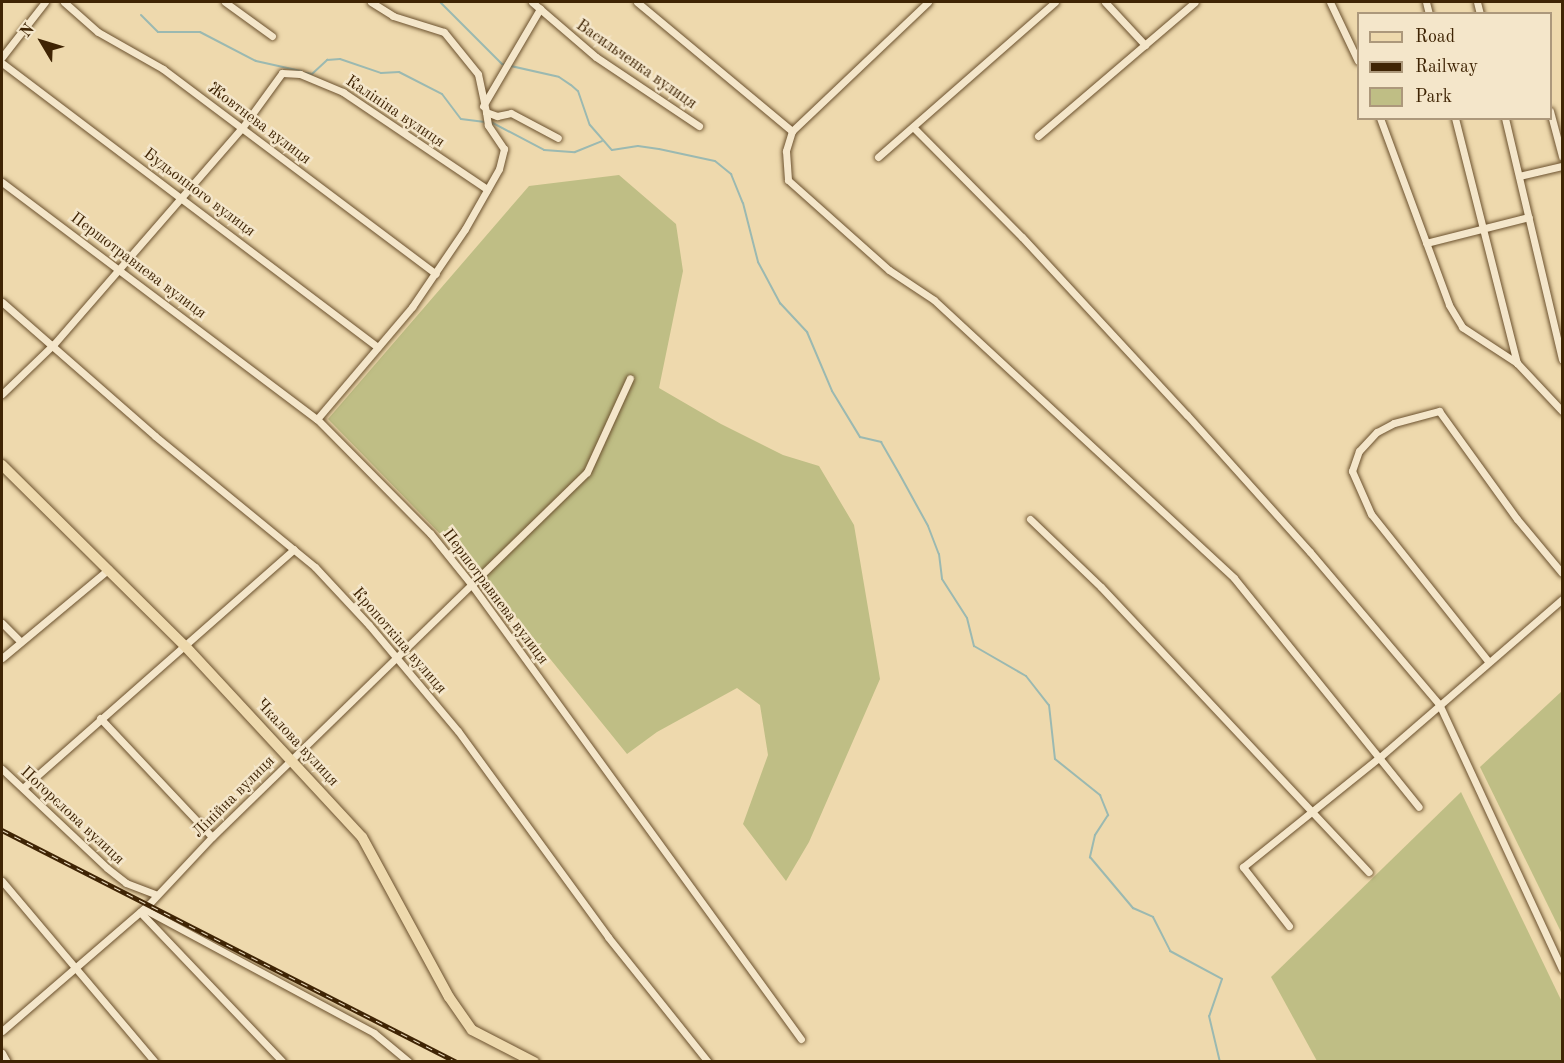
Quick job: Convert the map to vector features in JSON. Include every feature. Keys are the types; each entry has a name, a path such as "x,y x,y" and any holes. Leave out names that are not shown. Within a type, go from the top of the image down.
{"main road":[{"name":"Чкалова вулиця","path":"2,465 186,647 362,837 449,997 472,1030 534,1062"}],"street":[{"path":"2,57 45,2"},
{"name":"Жовтнева вулиця","path":"64,2 98,32 163,69 436,274"},
{"path":"225,2 272,36"},
{"path":"317,419 436,274 499,169 504,149 486,116 478,74 444,32 393,16 371,2"},
{"name":"Васильченка вулиця","path":"532,2 596,57 699,126"},
{"path":"638,2 792,131"},
{"path":"928,2 792,131 786,151 788,180 890,270 934,300 1219,562 1381,756 1419,807"},
{"path":"878,157 914,128 1055,2"},
{"path":"1106,2 1145,45"},
{"path":"1038,136 1195,2"},
{"path":"1330,2 1357,57"},
{"path":"486,116 540,9"},
{"name":"Будьонного вулиця","path":"2,63 180,195 378,347"},
{"name":"Калініна вулиця","path":"242,128 282,73 300,74 343,92 487,189"},
{"path":"486,116 511,113 558,138"},
{"path":"1552,115 1563,156"},
{"path":"1381,120 1449,305 1462,327 1517,363 1563,411"},
{"path":"1456,120 1517,363"},
{"path":"1505,120 1563,359"},
{"path":"2,394 54,344 180,195 242,128"},
{"path":"914,128 1022,237 1186,415 1310,552 1439,704 1563,969"},
{"path":"1519,176 1563,166"},
{"name":"Першотравнева вулиця","path":"2,183 118,267 317,419 430,533 471,584 801,1039"},
{"path":"1426,243 1529,217"},
{"name":"Кропоткіна вулиця","path":"2,302 54,344 156,436 294,549 398,657 458,731 621,954 708,1062"},
{"name":"Лінійна вулиця","path":"2,1031 158,896 212,837 587,472 630,378"},
{"path":"1488,661 1371,513 1352,471 1359,451 1377,432 1394,423 1439,411 1517,519 1563,573"},
{"path":"1030,519 1101,587 1313,810 1368,872"},
{"path":"22,788 100,718 186,647 294,549"},
{"path":"2,658 109,569"},
{"path":"1289,926 1243,867 1381,756 1488,661 1563,599"},
{"path":"2,622 20,642"},
{"path":"100,718 212,837"},
{"name":"Погорєлова вулиця","path":"2,769 107,868 126,883 158,896"},
{"path":"2,881 155,1062"},
{"path":"142,910 283,1062"},
{"path":"142,910 374,1033 409,1062"},
{"path":"2,1053 7,1062"}],"green space":[{"path":"619,175 676,224 683,271 659,388 721,424 783,455 819,466 854,525 880,679 809,842 786,881 743,824 768,755 760,705 737,688 657,732 627,754 492,587 328,419 529,186"},
{"path":"1562,691 1562,934 1480,767"},
{"path":"1461,792 1562,1002 1562,1061 1317,1061 1271,977"}],"waterway":[{"path":"440,2 502,64 559,77 578,91 590,125 612,150 638,146 659,149 715,161 731,174 743,203 758,262 780,303 807,332 832,391 860,437 881,442 900,475 928,526 939,554 942,579 967,618 974,646 1026,676 1049,705 1055,759 1100,795 1108,815 1095,835 1090,857 1133,908 1153,917 1170,951 1222,979 1209,1016 1220,1062"},
{"path":"141,15 158,32 200,32 256,61 301,71"},
{"path":"306,73 312,74 327,60 340,59 381,73 399,72 442,94 461,119 485,122"},
{"path":"491,122 544,150 575,152 602,141"}],"railway":[{"path":"2,830 457,1062"}]}
